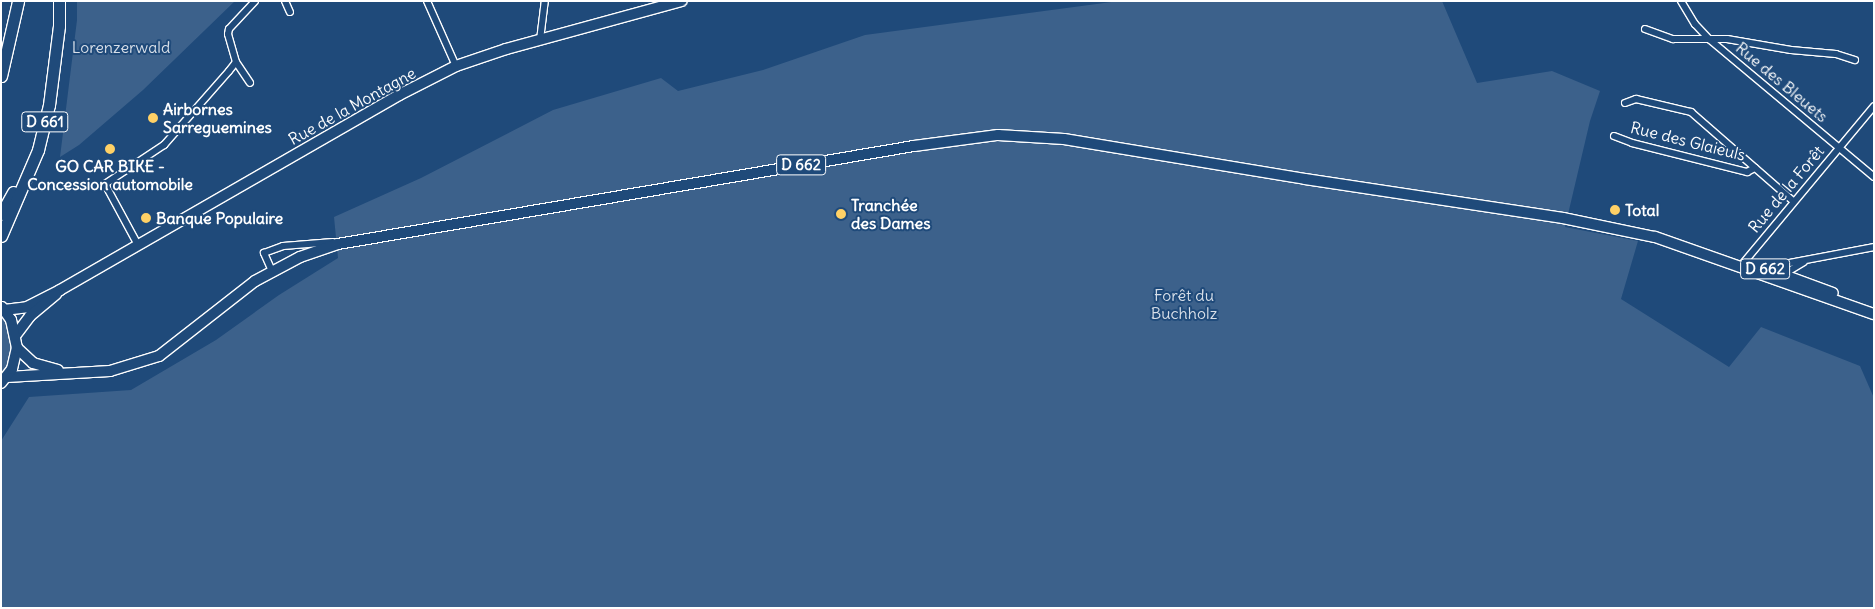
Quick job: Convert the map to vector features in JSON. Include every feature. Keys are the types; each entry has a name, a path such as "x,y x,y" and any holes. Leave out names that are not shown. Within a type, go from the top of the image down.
{"highway":[{"path":"1,76 18,1"},
{"name":"D 661","path":"1,214 31,146 42,108 48,65 52,1"},
{"name":"D 661","path":"1,236 38,150 49,105 59,26 59,1"}],"main road":[{"name":"Rue de la Montagne","path":"3,308 27,307 60,290 399,95 456,66 506,49 682,1"},
{"name":"D 662","path":"4,380 74,372 110,371 159,356 255,281 300,257 351,242 895,149 998,134 1064,139 1306,179 1562,218 1655,237 1743,264 1874,314"},
{"name":"D 662","path":"1784,279 1874,308"},
{"name":"Rue de la Montagne","path":"15,336 30,316 60,290"},
{"path":"3,308 11,320 17,348 15,361 4,380"},
{"name":"D 662","path":"17,348 33,363 74,372"}],"street":[{"path":"250,82 236,62 228,34 229,29 255,1"},
{"path":"285,1 290,12"},
{"path":"427,1 456,66"},
{"path":"540,40 545,1"},
{"name":"Rue des Bleuets","path":"1682,1 1695,24 1709,39 1874,177"},
{"path":"1645,28 1673,39 1709,39 1836,54 1855,60"},
{"path":"138,245 105,184 164,145 236,62"},
{"path":"1625,103 1636,99 1691,112 1793,201"},
{"name":"Rue de la Forêt","path":"1743,264 1793,201 1874,106"},
{"name":"Rue des Glaieuls","path":"1614,136 1747,172 1755,168"},
{"path":"272,271 264,253 283,246 351,242"},
{"path":"1768,273 1779,265 1874,247"},
{"path":"1784,279 1790,271 1806,261"}],"green space":[{"name":"Lorenzerwald","path":"77,1 235,1 143,90 79,145 60,157 77,20"},
{"name":"Forêt du Buchholz","path":"1119,1 1442,1 1477,83 1552,71 1600,91 1590,121 1565,227 1638,241 1621,299 1729,367 1761,327 1860,366 1874,398 1874,608 1,608 1,441 29,397 131,390 216,340 279,295 338,258 334,217 421,178 553,110 661,78 678,91 763,70 865,35"},
{"path":"1,316 9,330 11,346 8,362 1,375"}],"place":[{"name":"Airbornes Sarreguemines","path":"153,118"},
{"name":"GO CAR BIKE - Concession automobile","path":"110,149"},
{"name":"Total","path":"1615,210"},
{"name":"Tranchée des Dames","path":"841,214"},
{"name":"Banque Populaire","path":"146,218"}]}
